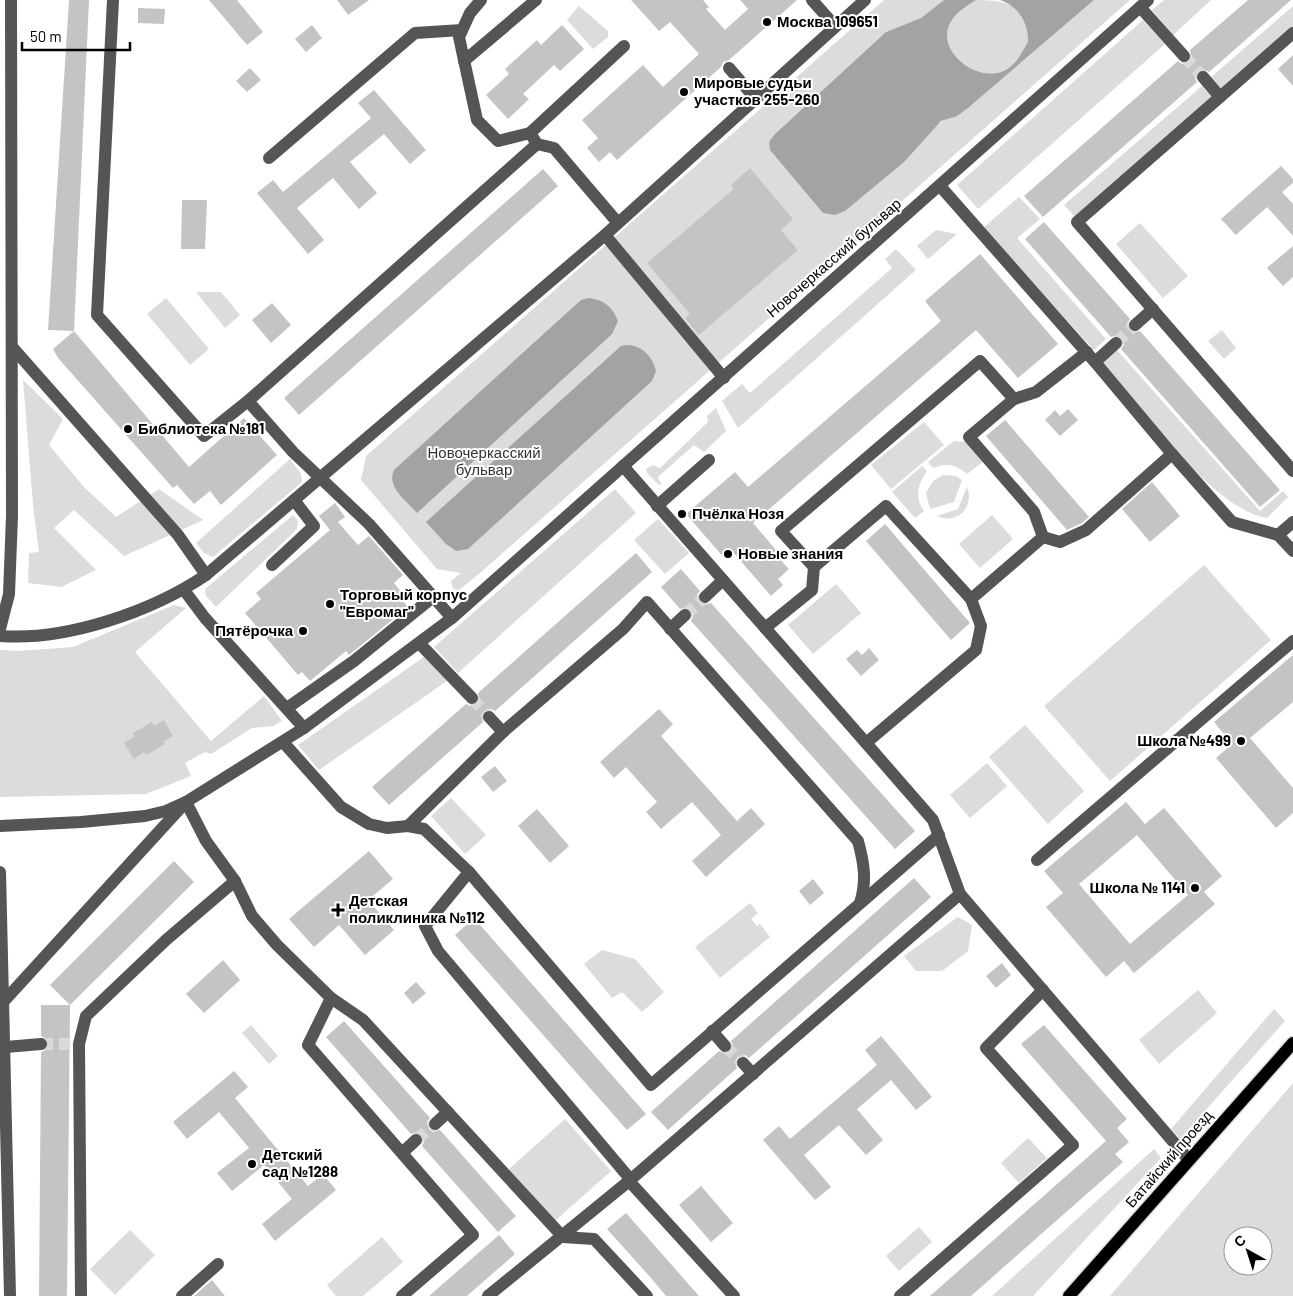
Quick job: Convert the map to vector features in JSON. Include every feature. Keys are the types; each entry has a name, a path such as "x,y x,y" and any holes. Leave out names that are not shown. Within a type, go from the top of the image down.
{"main road":[{"name":"Батайский проезд","path":"1069,1296 1293,1042"}],"street":[{"path":"0,629 9,594 12,516 11,0"},
{"path":"113,0 98,314 204,436 248,401 537,144"},
{"path":"481,0 470,13 460,37 477,120 498,141 530,132 624,46"},
{"path":"464,61 536,0"},
{"path":"0,636 14,638 72,631 115,618 184,590 206,575 605,235 865,0"},
{"path":"815,1 835,26"},
{"path":"1144,4 1184,56"},
{"name":"Новочеркасский бульвар","path":"0,826 81,822 145,816 166,811 186,802 304,728 420,644 452,618 1144,4"},
{"path":"269,158 416,33 462,30"},
{"path":"1293,34 1077,222 1293,471"},
{"path":"729,68 756,98"},
{"path":"1203,77 1220,98"},
{"path":"530,132 537,144 554,148 618,223"},
{"path":"940,186 1091,357 1232,522 1278,535 1293,551"},
{"path":"605,235 724,378"},
{"path":"1135,325 1153,309"},
{"path":"1043,537 1034,512 969,437 1014,399 1036,392 1116,343"},
{"path":"13,348 178,535 206,575"},
{"path":"814,567 781,531 980,361 1014,399"},
{"path":"248,401 293,452 369,524 452,618"},
{"path":"1043,537 1060,542 1086,530 1172,454"},
{"path":"657,506 709,460"},
{"path":"623,466 934,820 960,894 1189,1160"},
{"path":"272,565 314,526 294,500"},
{"path":"765,628 812,590 814,567 886,506 971,599 981,626 976,650 866,743"},
{"path":"1278,535 1293,522"},
{"path":"971,599 1043,537"},
{"path":"705,596 723,580"},
{"path":"184,590 205,618 304,728"},
{"path":"287,708 354,662 433,596"},
{"path":"408,826 503,732 623,629 648,602 858,841 865,872 865,887 860,903"},
{"path":"670,629 685,615"},
{"path":"1037,860 1293,641"},
{"path":"420,644 472,698"},
{"path":"489,716 503,732"},
{"path":"282,742 341,807 368,824 387,828 408,826 424,829 469,872 651,1085 939,835"},
{"path":"5,1000 186,802 206,841 234,881 252,916 277,945 331,998 363,1020 563,1237 594,1239 647,1296"},
{"path":"0,872 5,1000 10,1296"},
{"path":"469,872 426,926 438,951 630,1181 734,1296"},
{"path":"81,1296 74,1044 86,1016 166,940 234,881"},
{"path":"488,1296 630,1181 960,894"},
{"path":"900,1296 1073,1145 986,1048 1043,990"},
{"path":"331,998 308,1045 473,1235 402,1296"},
{"path":"712,1031 726,1046"},
{"path":"6,1047 41,1044"},
{"path":"743,1063 753,1074"},
{"path":"435,1124 448,1112"},
{"path":"402,1153 416,1140"},
{"path":"182,1296 218,1264"}],"green space":[{"name":"Новочеркасский бульвар","path":"884,0 944,0 921,18 886,32 888,174 934,128 944,120 968,108 1094,0 1130,0 480,573 459,590 453,589 451,581 461,573 437,569 361,480 366,456"},
{"path":"976,0 997,1 1014,7 1020,12 1024,20 1028,42 1013,65 999,73 974,70 954,54 948,44 947,32 952,20 966,6"},
{"path":"1164,0 1211,0 1173,35 1152,10"},
{"path":"579,6 608,31 608,37 593,49 567,20"},
{"path":"1293,6 1293,28 1221,91 1210,78"},
{"path":"1143,20 1165,44 978,209 957,185"},
{"path":"1202,86 1213,98 1075,217 1064,205"},
{"path":"1019,197 1040,219 1017,238 1106,339 1094,350 983,228"},
{"path":"1140,223 1188,276 1163,298 1116,244"},
{"path":"936,230 957,234 928,259 917,246"},
{"path":"896,249 916,270 738,428 722,401 742,384 750,393 892,268 885,259"},
{"path":"196,292 221,292 240,315 225,328"},
{"path":"166,298 209,349 190,365 147,314"},
{"path":"1222,330 1236,348 1224,359 1208,341"},
{"path":"1116,349 1260,511 1283,491 1288,497 1267,518 1246,511 1224,496 1201,476 1155,428 1101,362"},
{"path":"23,380 63,419 49,445 84,487 116,517 159,489 203,520 124,556 74,510 54,528 96,570 61,587 28,583 29,553 39,552 33,505"},
{"path":"716,408 726,431 704,452 694,445 658,477 662,485 658,484 647,473 646,469 653,465 660,468 708,422 707,416"},
{"path":"924,422 944,445 891,489 871,465"},
{"path":"954,441 968,442 984,461 967,474 951,465 933,468 928,462"},
{"path":"290,459 301,474 302,482 213,557 204,553 196,543"},
{"path":"922,466 927,471 919,486 918,496 924,511 915,518 892,492"},
{"path":"943,475 956,476 962,480 954,502 930,509 926,493 933,481"},
{"path":"967,487 968,501 962,512 951,518 937,516 958,509"},
{"path":"615,489 636,513 458,673 434,647"},
{"path":"293,515 298,521 297,529 216,607 206,596 205,589"},
{"path":"992,515 1013,539 980,568 959,544"},
{"path":"658,519 689,553 665,574 634,540"},
{"path":"1204,565 1271,640 1110,781 1044,706"},
{"path":"836,584 861,613 813,654 788,625"},
{"path":"174,605 186,608 135,652 211,741 264,696 282,721 273,726 252,728 211,754 205,752 185,763 191,776 146,794 0,797 0,650 18,651 73,647"},
{"path":"424,657 447,681 319,770 298,745"},
{"path":"1025,725 1084,791 1048,824 989,757"},
{"path":"987,763 1007,786 970,818 950,795"},
{"path":"451,798 486,835 465,854 431,816"},
{"path":"750,903 758,913 751,919 757,926 760,924 770,937 720,978 695,947"},
{"path":"958,917 972,925 968,951 942,971 916,971 904,956"},
{"path":"602,950 635,959 664,992 642,1012 622,992 612,998 584,964"},
{"path":"1198,990 1217,1013 1159,1064 1139,1040"},
{"path":"1274,1009 1285,1021 1180,1139 1171,1129"},
{"path":"251,1025 278,1056 269,1064 242,1033"},
{"path":"1293,1083 1293,1296 1110,1296"},
{"path":"565,1119 611,1171 555,1221 509,1169"},
{"path":"1028,1138 1047,1158 1019,1183 1001,1163"},
{"path":"1154,1149 1161,1158 1033,1296 992,1296"},
{"path":"919,1227 932,1242 899,1271 886,1256"},
{"path":"130,1230 155,1255 115,1295 90,1269"},
{"path":"382,1237 403,1262 363,1296 336,1296 327,1285"}],"shaded area":[{"path":"944,0 976,0 960,11 952,20 947,32 948,44 963,63 974,70 999,73 1013,65 1028,42 1028,35 1021,16 1007,3 1000,0 1094,0 968,108 957,116 941,121 904,162 845,211 835,215 823,213 770,150 769,142 774,135 886,32 921,18"},
{"path":"589,298 603,302 613,311 618,321 612,334 417,513 395,488 392,476 394,470 581,300"},
{"path":"621,346 637,347 649,356 656,371 652,381 468,549 456,551 446,544 426,522"}],"building":[{"path":"69,0 89,0 74,331 48,330"},
{"path":"209,0 237,0 263,32 247,45"},
{"path":"337,0 369,0 348,15"},
{"path":"631,0 703,0 709,7 706,9 725,30 748,9 740,0 797,0 729,60 723,62 721,67 617,160 610,152 599,162 587,148 598,138 582,120 643,65 663,87 699,54 670,22 659,31"},
{"path":"1248,0 1291,0 1209,72 1202,69 1197,71 1195,78 1197,82 1043,217 1024,196 1178,61 1182,64 1189,62 1192,58 1190,50"},
{"path":"138,8 165,9 164,24 138,23"},
{"path":"312,25 322,38 306,52 295,39"},
{"path":"562,25 584,49 560,71 554,65 523,94 529,99 508,119 486,95 509,74 505,69 537,40 541,45"},
{"path":"1293,55 1293,86 1278,69"},
{"path":"250,68 261,80 247,92 236,81"},
{"path":"374,90 426,150 410,164 384,134 350,162 377,193 359,209 333,178 297,208 324,240 308,254 257,193 273,180 283,192 371,118 358,103"},
{"path":"1281,166 1293,179 1293,183 1282,192 1293,204 1293,236 1267,207 1236,235 1221,219"},
{"path":"750,168 793,219 781,230 798,250 699,335 685,318 690,314 647,263 734,189 731,185"},
{"path":"543,169 558,186 299,415 284,398"},
{"path":"182,200 207,200 205,249 181,249"},
{"path":"1044,222 1130,319 1127,323 1129,330 1133,333 1140,331 1280,490 1260,507 1121,349 1124,345 1122,338 1118,335 1111,337 1025,239"},
{"path":"1293,246 1293,277 1283,286 1267,268"},
{"path":"980,254 1058,344 1018,378 976,330 753,523 776,550 774,553 789,569 778,579 783,585 771,596 733,552 725,559 686,514 735,472 748,487 941,321 925,301"},
{"path":"272,303 291,325 271,343 252,320"},
{"path":"74,331 189,467 244,418 277,455 221,505 210,491 194,504 177,485 173,488 58,358 53,349"},
{"path":"1068,409 1078,420 1060,436 1045,420 1055,410 1060,416"},
{"path":"1005,420 1089,517 1082,523 1067,530 986,436"},
{"path":"1152,482 1180,516 1150,542 1122,509"},
{"name":"Торговый корпус \"Евромаг\"","path":"335,503 345,517 338,522 358,545 369,536 403,575 394,583 406,598 403,601 408,607 349,655 346,651 310,681 302,672 298,675 245,613 261,599 256,593 330,530 319,516"},
{"path":"885,524 970,623 951,640 866,541"},
{"path":"636,553 652,572 495,711 491,709 484,711 481,715 483,722 389,805 372,787 466,704 470,706 477,704 480,700 478,693"},
{"path":"681,569 700,591 697,595 699,602 703,605 711,603 915,831 895,849 691,621 693,617 691,610 687,607 680,609 661,587"},
{"path":"869,648 879,660 861,676 846,659 857,650 862,655"},
{"name":"Школа №499","path":"1293,655 1293,702 1250,738 1293,788 1293,813 1276,828 1216,758 1232,744 1214,722"},
{"path":"659,709 673,724 661,736 737,821 751,808 765,824 706,877 692,861 721,835 692,802 661,829 646,812 657,802 626,767 614,778 600,762"},
{"path":"164,720 173,736 163,742 165,744 146,755 144,752 134,759 124,743 135,736 133,733 152,722 154,726"},
{"path":"495,766 507,781 493,792 481,777"},
{"name":"Школа № 1141","path":"1126,802 1145,824 1164,808 1222,876 1204,892 1215,904 1134,973 1124,961 1106,977 1046,907 1063,893 1044,871","holes":["1137,835 1188,895 1130,944 1079,884"]},
{"path":"537,809 569,846 550,863 518,826"},
{"name":"Детская поликлиника №112","path":"369,851 393,879 368,900 394,930 365,955 339,925 314,947 289,919"},
{"path":"174,861 194,882 70,1005 50,985"},
{"path":"914,878 931,897 749,1058 745,1055 738,1057 735,1061 737,1068 668,1130 651,1112 719,1051 726,1054 731,1052 733,1045 731,1041"},
{"path":"813,879 824,893 810,905 799,891"},
{"path":"474,918 646,1114 627,1130 455,935"},
{"path":"223,960 240,980 204,1013 186,994"},
{"path":"1002,963 1011,975 996,988 986,976"},
{"path":"416,982 426,993 413,1004 404,993"},
{"path":"41,1005 70,1005 67,1296 39,1296 41,1052 46,1050 49,1044 47,1039 41,1036"},
{"path":"344,1021 430,1118 427,1122 429,1129 433,1132 440,1130 516,1216 498,1232 422,1146 424,1142 422,1135 418,1132 411,1134 326,1037"},
{"path":"1044,1025 1127,1119 1117,1128 1129,1142 1115,1154 1123,1162 971,1296 930,1296 1106,1141 1021,1044"},
{"path":"881,1036 932,1097 916,1110 891,1080 857,1109 883,1140 866,1155 839,1125 804,1155 831,1187 815,1200 763,1140 779,1126 790,1139 877,1065 865,1050"},
{"path":"234,1071 248,1087 235,1098 308,1186 323,1174 336,1190 275,1241 262,1224 292,1199 264,1165 232,1191 217,1173 249,1148 219,1112 187,1139 173,1122"},
{"path":"701,1186 733,1223 711,1242 679,1205"},
{"path":"626,1213 699,1296 666,1296 607,1229"},
{"path":"499,1235 515,1254 467,1296 429,1296"},
{"path":"212,1280 225,1296 194,1296"}],"tunnel":[{"path":"1184,56 1203,77"},
{"path":"1116,343 1135,325"},
{"path":"685,615 705,597"},
{"path":"472,698 489,717"},
{"path":"41,1044 69,1044"},
{"path":"725,1046 743,1063"},
{"path":"416,1140 435,1124"}],"place":[{"name":"Москва 109651","path":"767,22"},
{"name":"Мировые судьи участков 255-260","path":"684,92"},
{"name":"Библиотека №181","path":"128,429"},
{"name":"Пчёлка Нозя","path":"682,514"},
{"name":"Новые знания","path":"728,554"},
{"name":"Торговый корпус \"Евромаг\"","path":"330,604"},
{"name":"Пятёрочка","path":"303,631"},
{"name":"Школа №499","path":"1241,741"},
{"name":"Школа № 1141","path":"1195,888"},
{"name":"Детская поликлиника №112","path":"338,910"},
{"name":"Детский сад №1288","path":"252,1164"}]}
